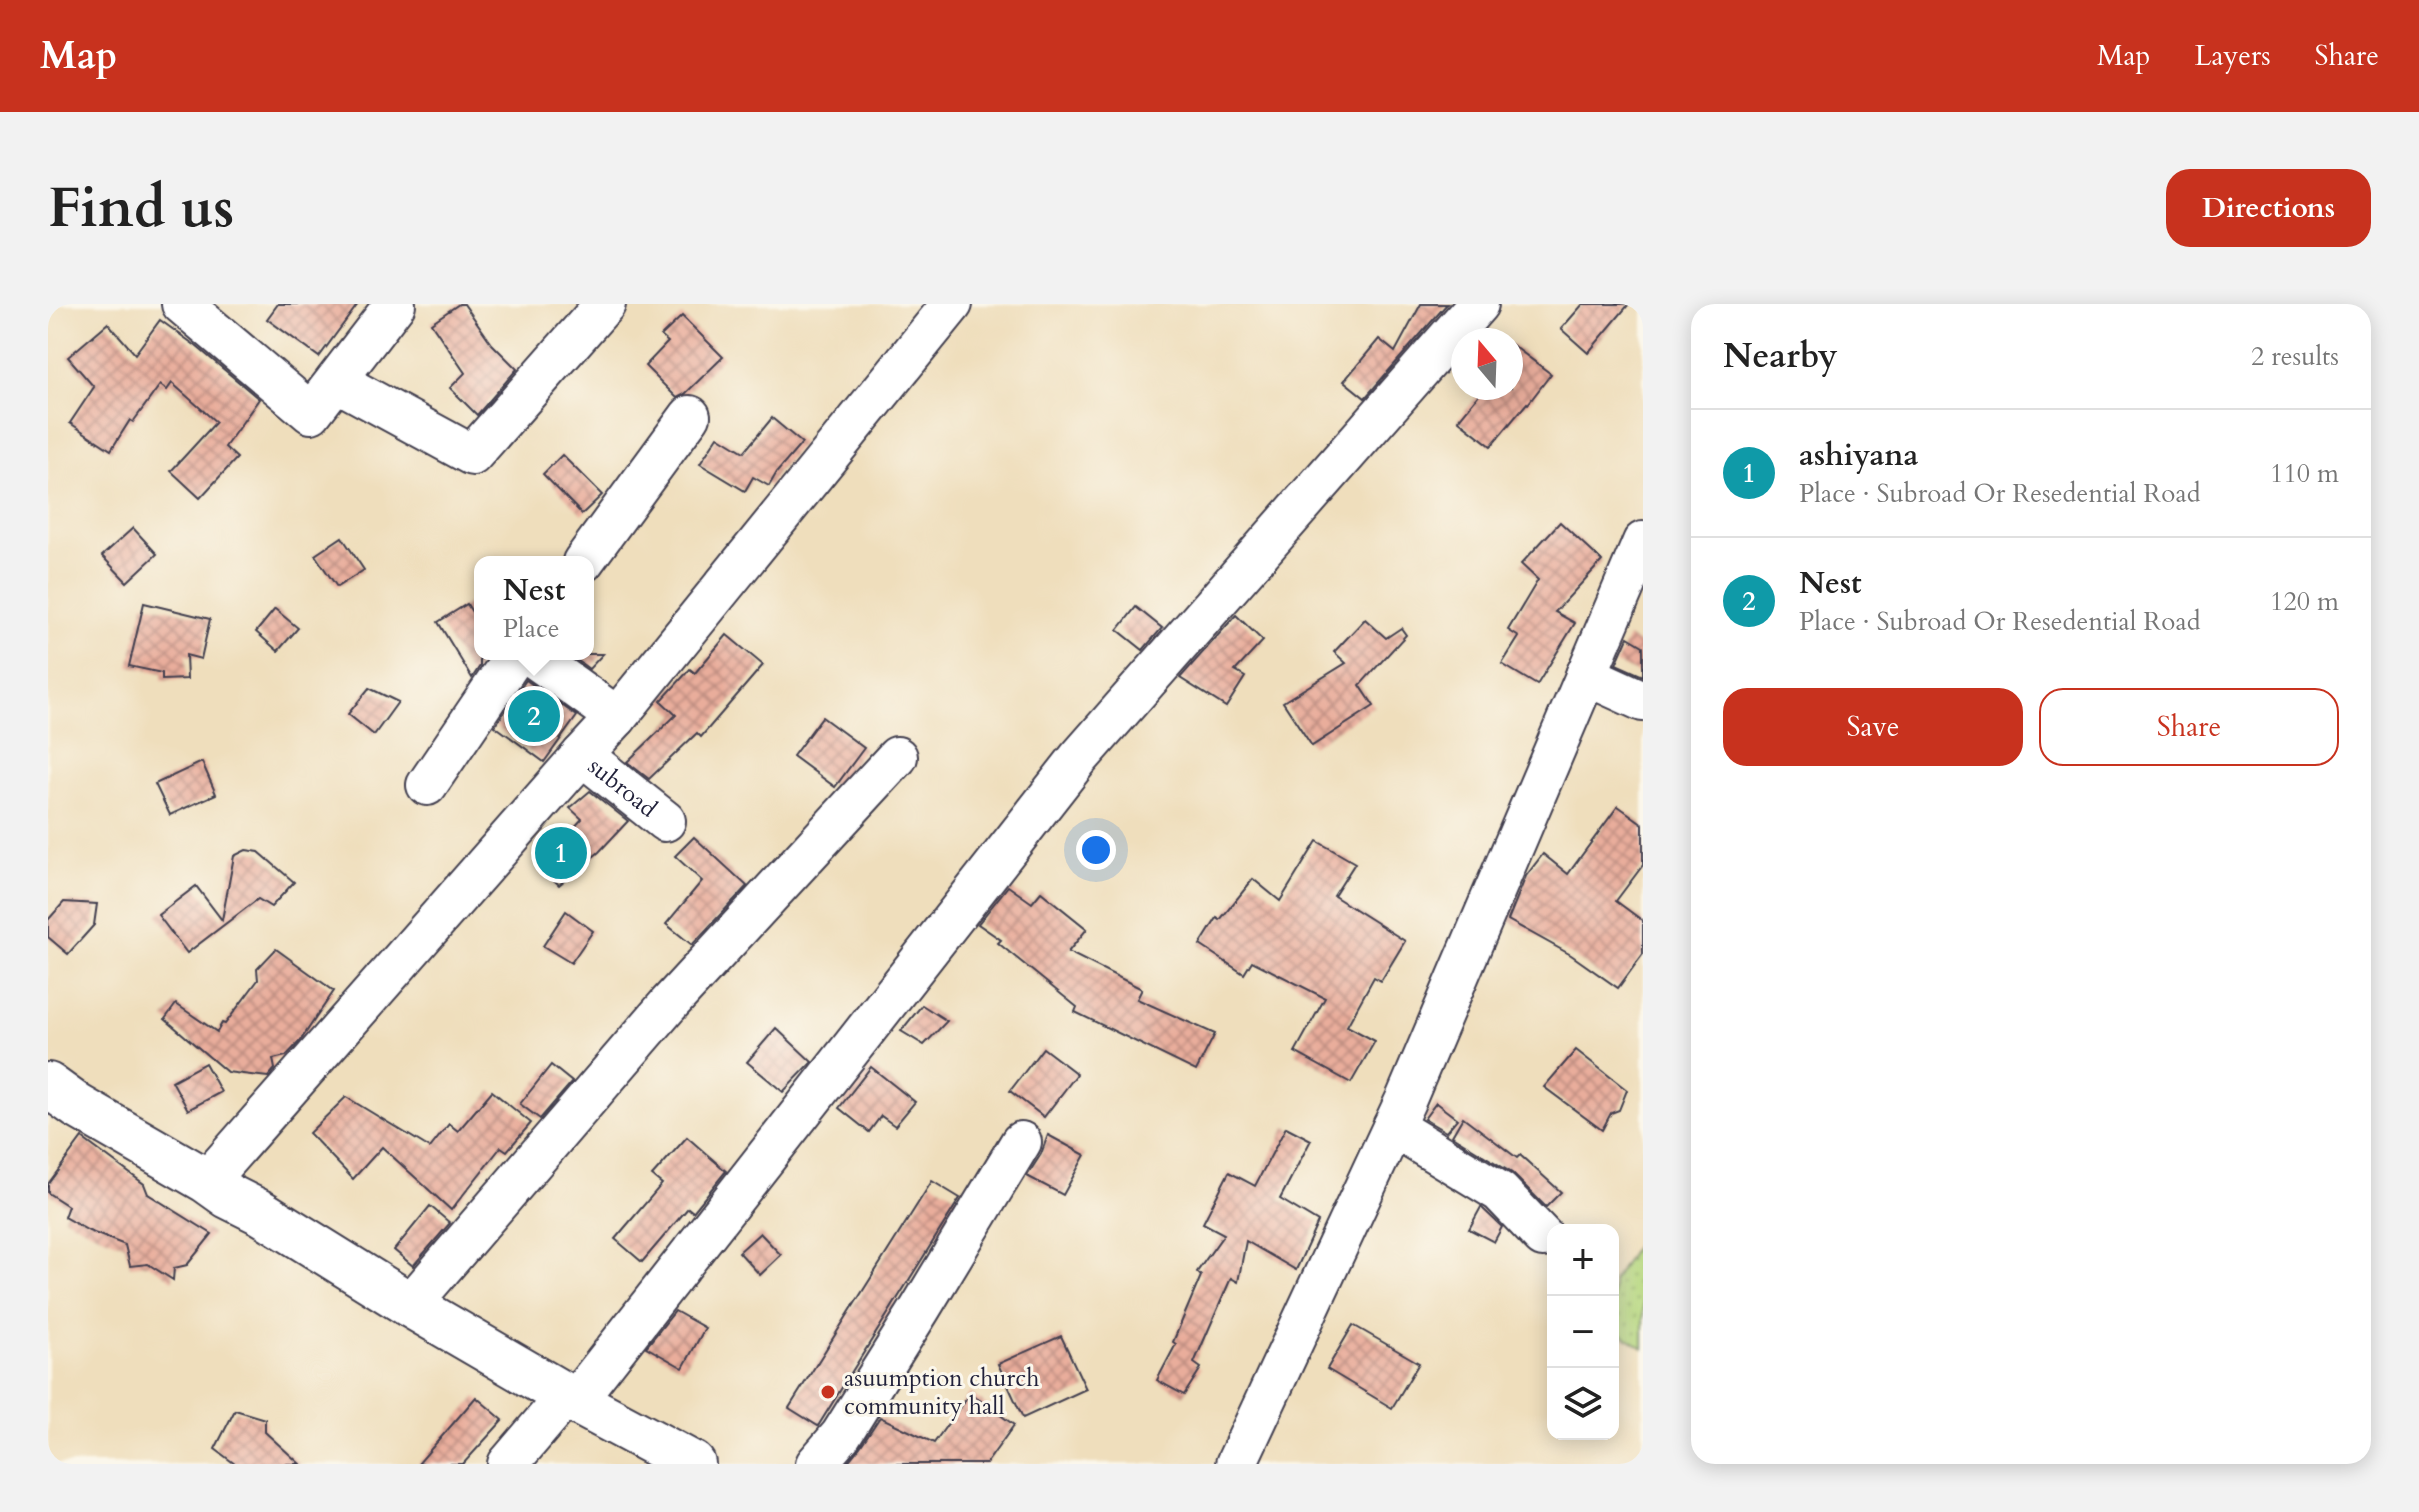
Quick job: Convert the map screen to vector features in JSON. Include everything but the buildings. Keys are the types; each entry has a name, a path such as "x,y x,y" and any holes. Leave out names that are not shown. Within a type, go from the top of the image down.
{"main road":[{"path":"48,1085 77,1106 410,1305 570,1399 693,1464"}],"street":[{"path":"182,304 311,413 395,304"},
{"path":"336,381 472,455 605,304"},
{"path":"207,1181 617,717 952,304"},
{"path":"508,1464 570,1399 1078,759 1478,304"},
{"path":"587,556 690,416"},
{"path":"1236,1464 1393,1127 1643,542"},
{"path":"427,785 512,660"},
{"path":"537,660 617,717"},
{"path":"1586,675 1643,701"},
{"name":"subroad","path":"582,755 665,821"},
{"path":"410,1305 668,1005 897,757"},
{"path":"1393,1127 1500,1192 1543,1237"},
{"path":"816,1464 849,1422 1021,1142"}],"green space":[{"path":"1643,1234 1643,1348 1619,1332 1619,1272"}],"place":[{"name":"Nest","path":"534,716"},
{"name":"ashiyana","path":"561,853"},
{"name":"asuumption church community hall","path":"828,1392"}]}
